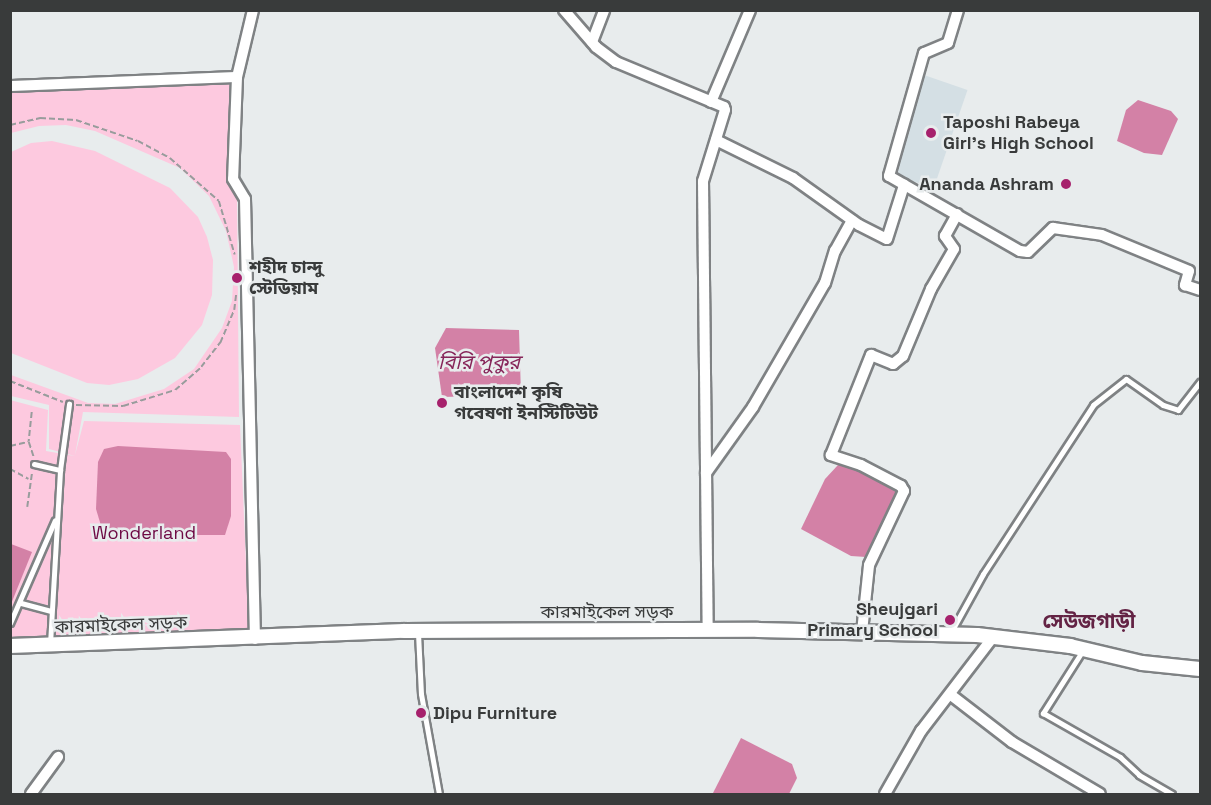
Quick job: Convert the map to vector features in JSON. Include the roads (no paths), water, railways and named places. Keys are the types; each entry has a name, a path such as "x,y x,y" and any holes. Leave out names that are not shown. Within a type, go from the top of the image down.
{"street":[{"path":"253,10 237,77 233,179 244,200 255,639"},
{"path":"564,10 592,42 616,62 643,76 711,102 725,111 703,181 708,630"},
{"path":"592,42 604,10"},
{"path":"711,102 750,10"},
{"path":"958,10 948,43 924,53 889,177 1020,251 1028,252 1053,228 1102,236 1189,271 1185,285 1200,290"},
{"path":"10,86 237,77"},
{"path":"716,140 793,178 852,220 887,239 904,185"},
{"path":"862,632 869,565 904,491 901,486 861,465 831,455 871,355 893,364 903,356 931,289 954,249 945,236 957,214"},
{"path":"706,472 753,407 825,283 835,250 852,220"},
{"name":"কারমাইকেল সড়ক","path":"10,646 255,639 418,631 862,632 994,636 1084,649 1142,663 1200,669"},
{"path":"885,795 921,731 951,695 994,636"},
{"path":"951,695 1012,742 1100,795"},
{"path":"31,795 58,757"}],"lane":[{"path":"950,634 983,574 1093,405 1126,379 1163,405 1178,410 1200,382"},
{"path":"50,646 60,470 69,404"},
{"path":"34,464 60,470"},
{"path":"10,623 21,603 58,514"},
{"path":"21,603 51,612"},
{"path":"418,631 421,694 439,795"},
{"path":"1084,649 1043,713 1120,757 1139,775 1172,795"}],"water":[{"path":"1138,100 1171,111 1178,119 1162,155 1144,153 1117,141 1126,110"},
{"name":"বিরি পুকুর","path":"446,328 519,330 521,395 442,397 435,348"},
{"path":"118,446 226,452 231,459 231,516 225,535 120,535 102,529 96,509 98,462 104,449"},
{"path":"846,464 893,485 898,492 866,557 851,556 801,529 825,479 838,465"},
{"path":"11,544 32,552 11,604"},
{"path":"741,738 792,764 797,778 789,794 713,793"}],"place":[{"name":"Taposhi Rabeya Girl's High School","path":"931,133"},
{"name":"Ananda Ashram","path":"1066,184"},
{"name":"শহীদ চান্দু স্টেডিয়াম","path":"237,278"},
{"name":"বাংলাদেশ কৃষি গবেষণা ইনস্টিটিউট","path":"442,403"},
{"name":"Sheujgari Primary School","path":"950,620"},
{"name":"Dipu Furniture","path":"421,713"}],"district":[{"name":"সেউজগাড়ী","path":"1089,621"}],"park label":[{"name":"Wonderland","path":"144,533"}]}
